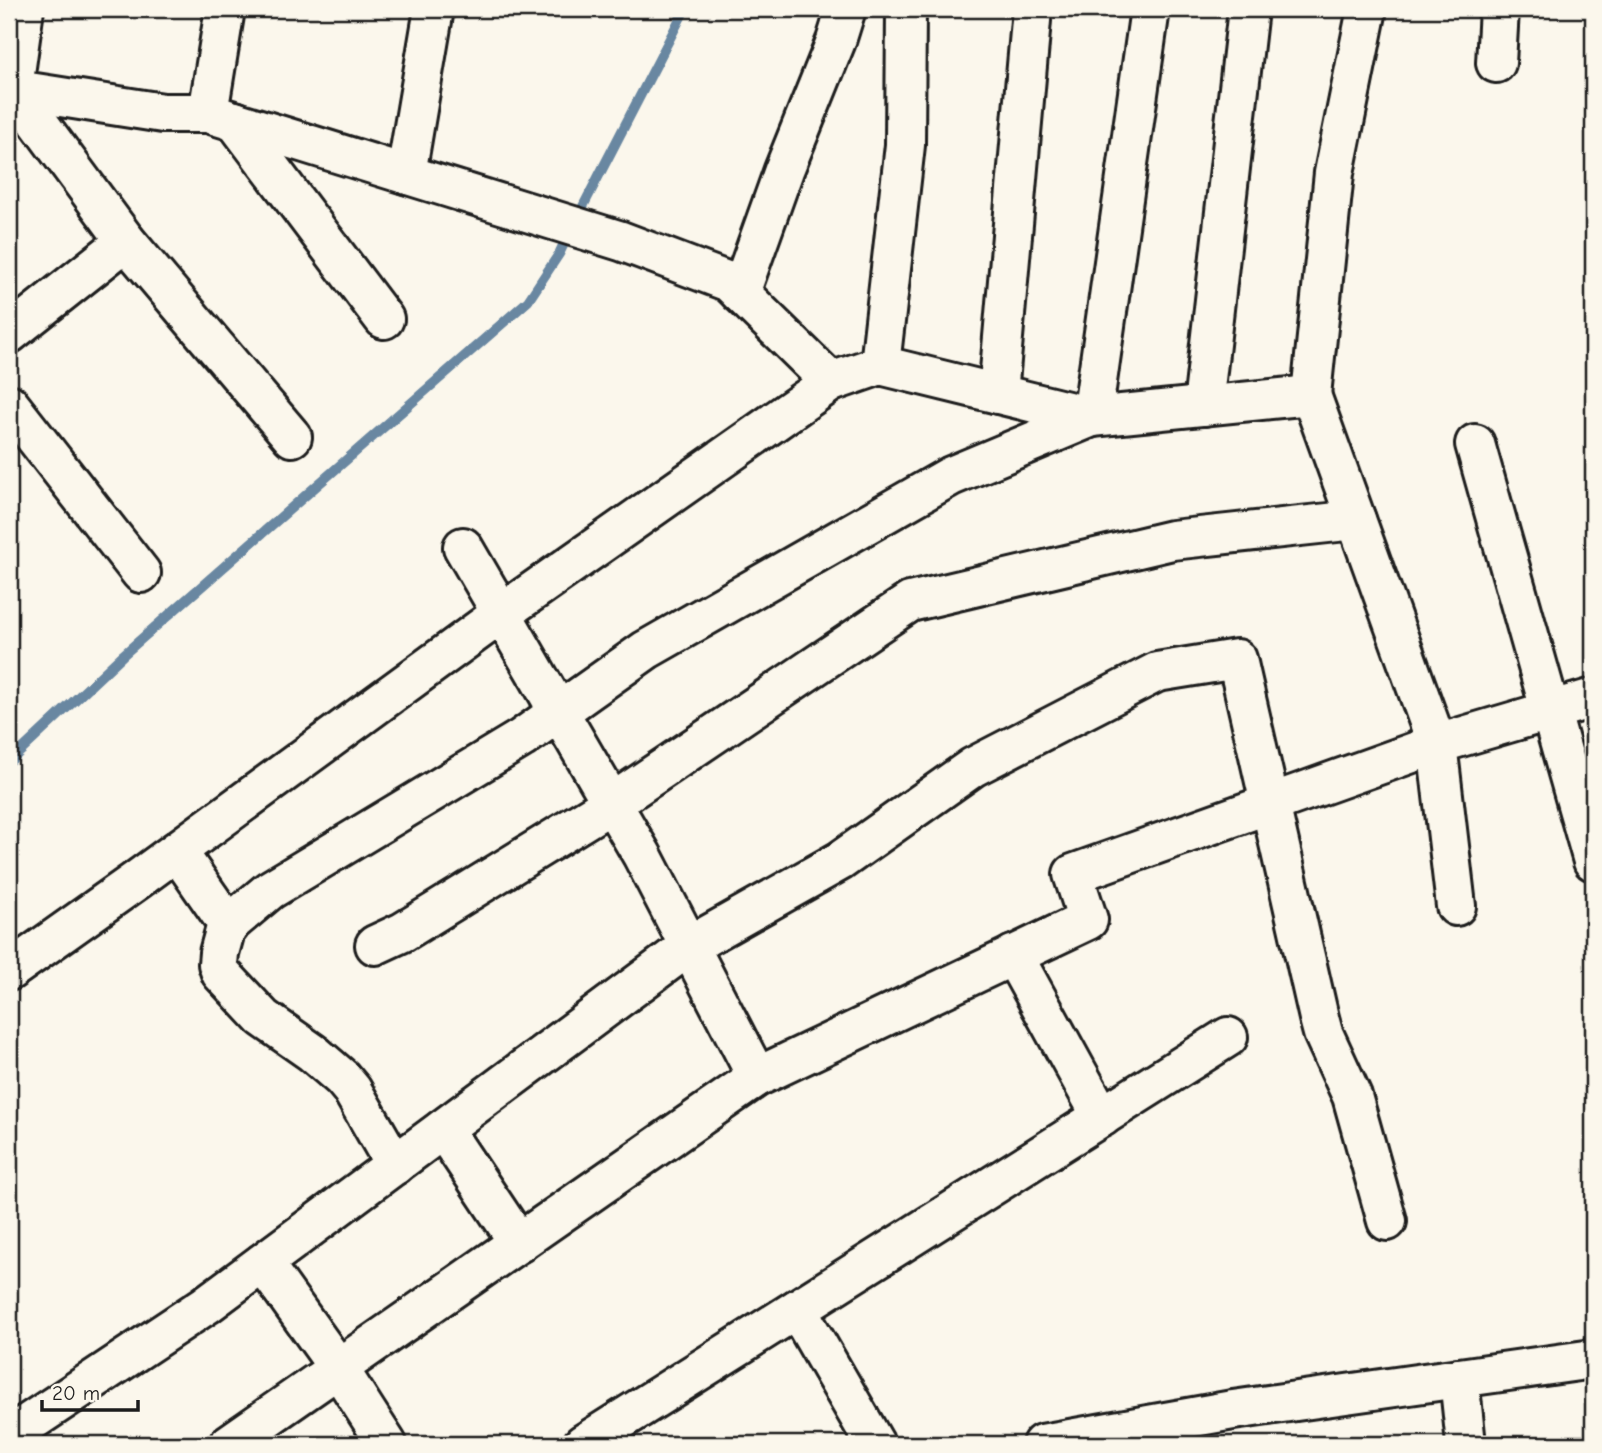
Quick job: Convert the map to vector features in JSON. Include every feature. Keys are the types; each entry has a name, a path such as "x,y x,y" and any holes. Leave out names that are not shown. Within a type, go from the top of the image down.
{"street":[{"path":"24,9 11,87 126,241 292,438"},
{"path":"225,9 222,117 384,319"},
{"path":"406,174 435,9"},
{"path":"740,293 846,9"},
{"path":"880,365 905,145 906,9"},
{"path":"998,394 1032,9"},
{"path":"1092,417 1150,9"},
{"path":"1203,406 1248,9"},
{"path":"1367,9 1334,173 1311,395 1437,744 1456,906"},
{"path":"1496,63 1499,9"},
{"path":"11,87 163,113 222,117 621,241 729,282 831,382"},
{"path":"9,334 126,241"},
{"path":"9,971 502,613 831,382 880,365 1092,417"},
{"path":"395,1165 342,1077 263,1018 221,973 217,958 229,926 270,890 523,738 646,650 951,476 1092,417 1311,395"},
{"path":"9,404 141,573"},
{"path":"1475,444 1593,861"},
{"path":"375,945 403,932 612,803 910,602 1172,540 1356,520"},
{"path":"463,547 642,855 757,1077"},
{"path":"9,1436 206,1305 689,946 840,861 973,767 1157,672 1237,659 1323,1033 1352,1096 1387,1221"},
{"path":"229,1444 757,1077 1088,920 1073,874 1437,744 1593,698"},
{"path":"177,851 229,926"},
{"path":"1013,955 1102,1117"},
{"path":"583,1444 1228,1037"},
{"path":"443,1129 519,1243"},
{"path":"263,1263 339,1369 387,1444"},
{"path":"797,1309 875,1444"},
{"path":"1042,1444 1233,1410 1593,1359"},
{"path":"1459,1378 1466,1444"}],"waterway":[{"path":"576,220 685,9"},
{"path":"9,762 123,655 528,301 559,254 569,233"}]}
